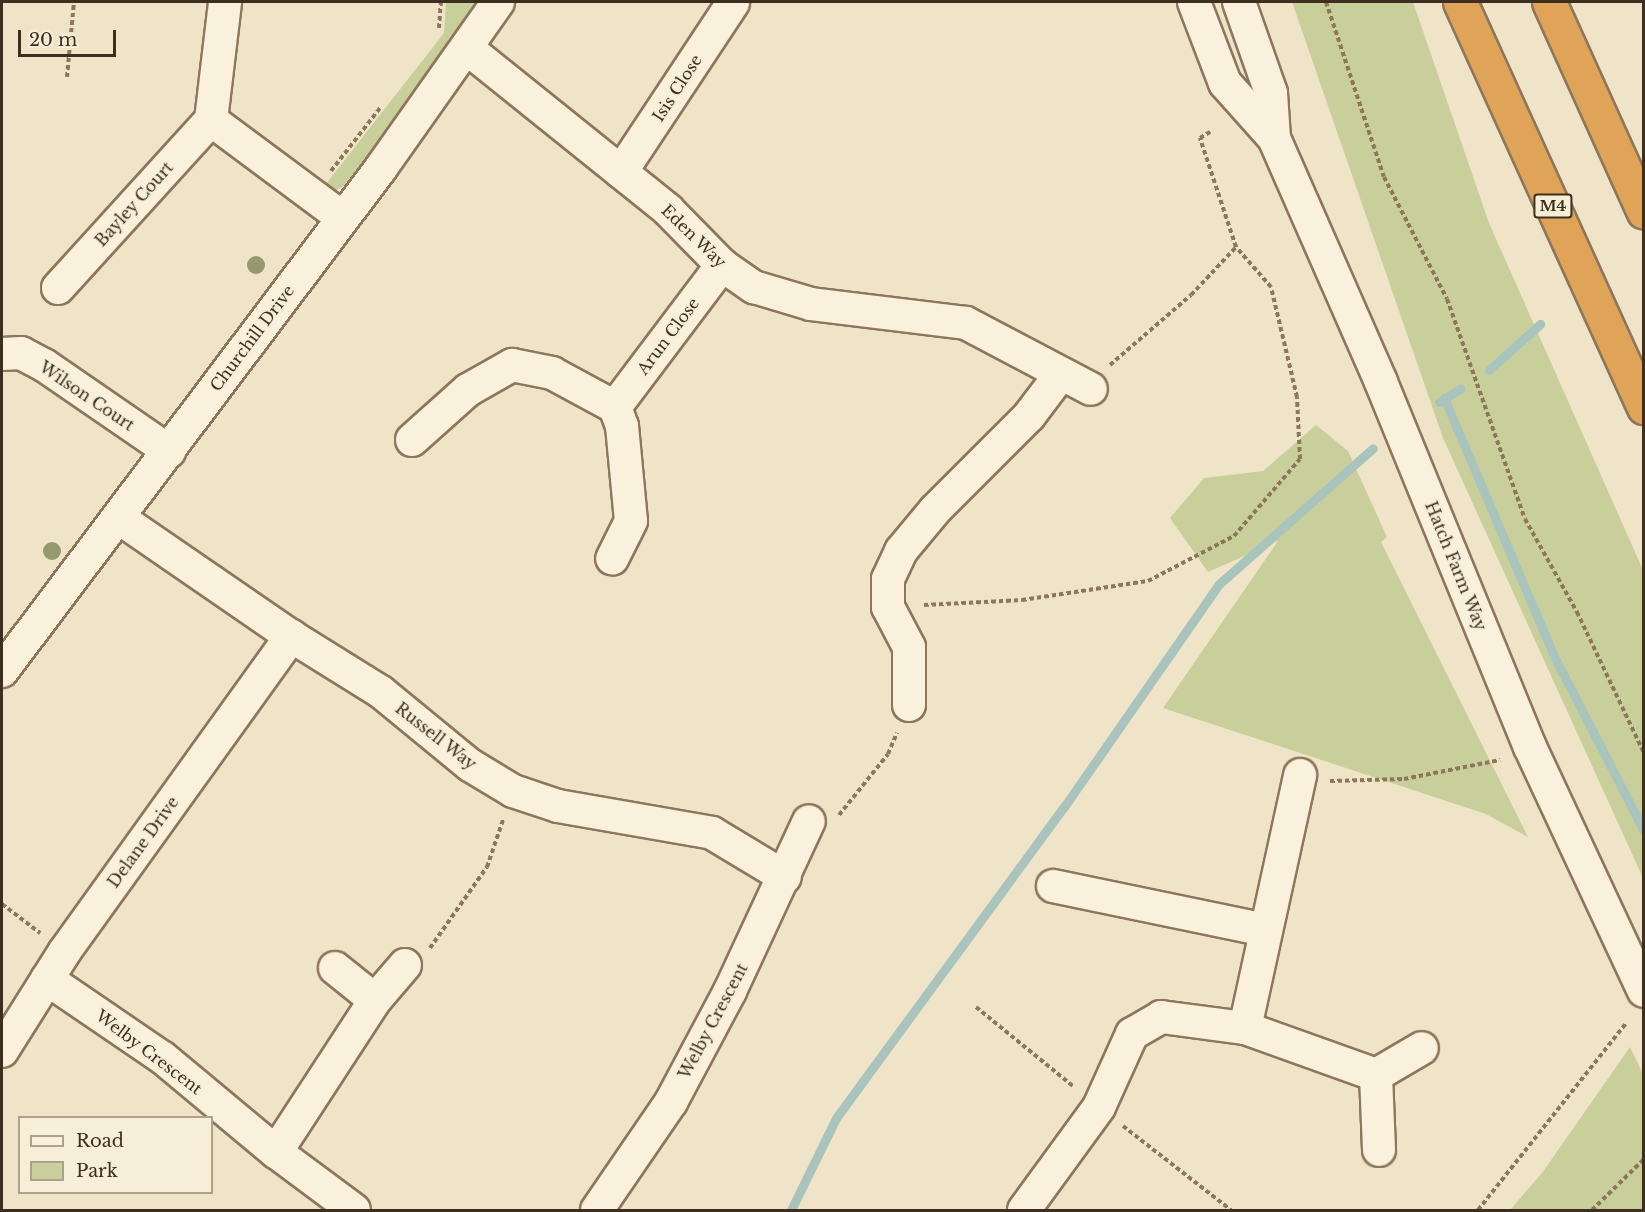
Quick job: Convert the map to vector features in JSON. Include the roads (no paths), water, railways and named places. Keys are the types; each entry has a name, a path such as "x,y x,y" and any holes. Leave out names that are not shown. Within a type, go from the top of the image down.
{"highway":[{"name":"M4","path":"1461,4 1644,406"},
{"path":"1554,14 1644,212"}],"street":[{"path":"225,2 211,120 343,218"},
{"name":"Churchill Drive","path":"2,671 343,218 468,49 498,2"},
{"name":"Hatch Farm Way","path":"1194,2 1225,83 1274,138 1381,382 1530,747 1644,991"},
{"name":"Isis Close","path":"621,172 741,4"},
{"name":"Hatch Farm Way","path":"1244,6 1271,93 1274,138"},
{"name":"Eden Way","path":"468,49 668,210 722,265 754,287 811,304 966,323 1060,375 1091,389"},
{"name":"Bayley Court","path":"58,288 211,120"},
{"name":"Arun Close","path":"618,416 722,265"},
{"name":"Wilson Court","path":"2,354 21,353 44,365 169,451"},
{"path":"412,440 468,390 512,365 552,373 618,416 631,521 612,559"},
{"path":"909,705 909,647 888,608 888,579 901,551 935,510 1029,416 1060,375"},
{"name":"Russell Way","path":"119,518 291,636 381,692 470,765 513,791 558,806 712,833 786,877"},
{"name":"Delane Drive","path":"2,1052 65,951 291,636"},
{"path":"1245,1028 1300,775"},
{"name":"Welby Crescent","path":"597,1210 671,1102 786,877 821,821"},
{"path":"1053,886 1266,930"},
{"path":"276,1152 375,1000 405,965"},
{"path":"334,968 375,1000"},
{"name":"Welby Crescent","path":"47,979 163,1058 276,1152 354,1210"},
{"path":"1036,1206 1099,1107 1125,1044 1140,1026 1161,1017 1245,1028 1376,1075"},
{"path":"1376,1075 1422,1048"},
{"path":"1376,1075 1379,1150"}],"waterway":[{"path":"1489,370 1540,324"},
{"path":"1439,402 1460,389"},
{"path":"1444,398 1553,654 1644,831"},
{"path":"791,1210 836,1118 1064,807 1219,584 1373,448"}]}
